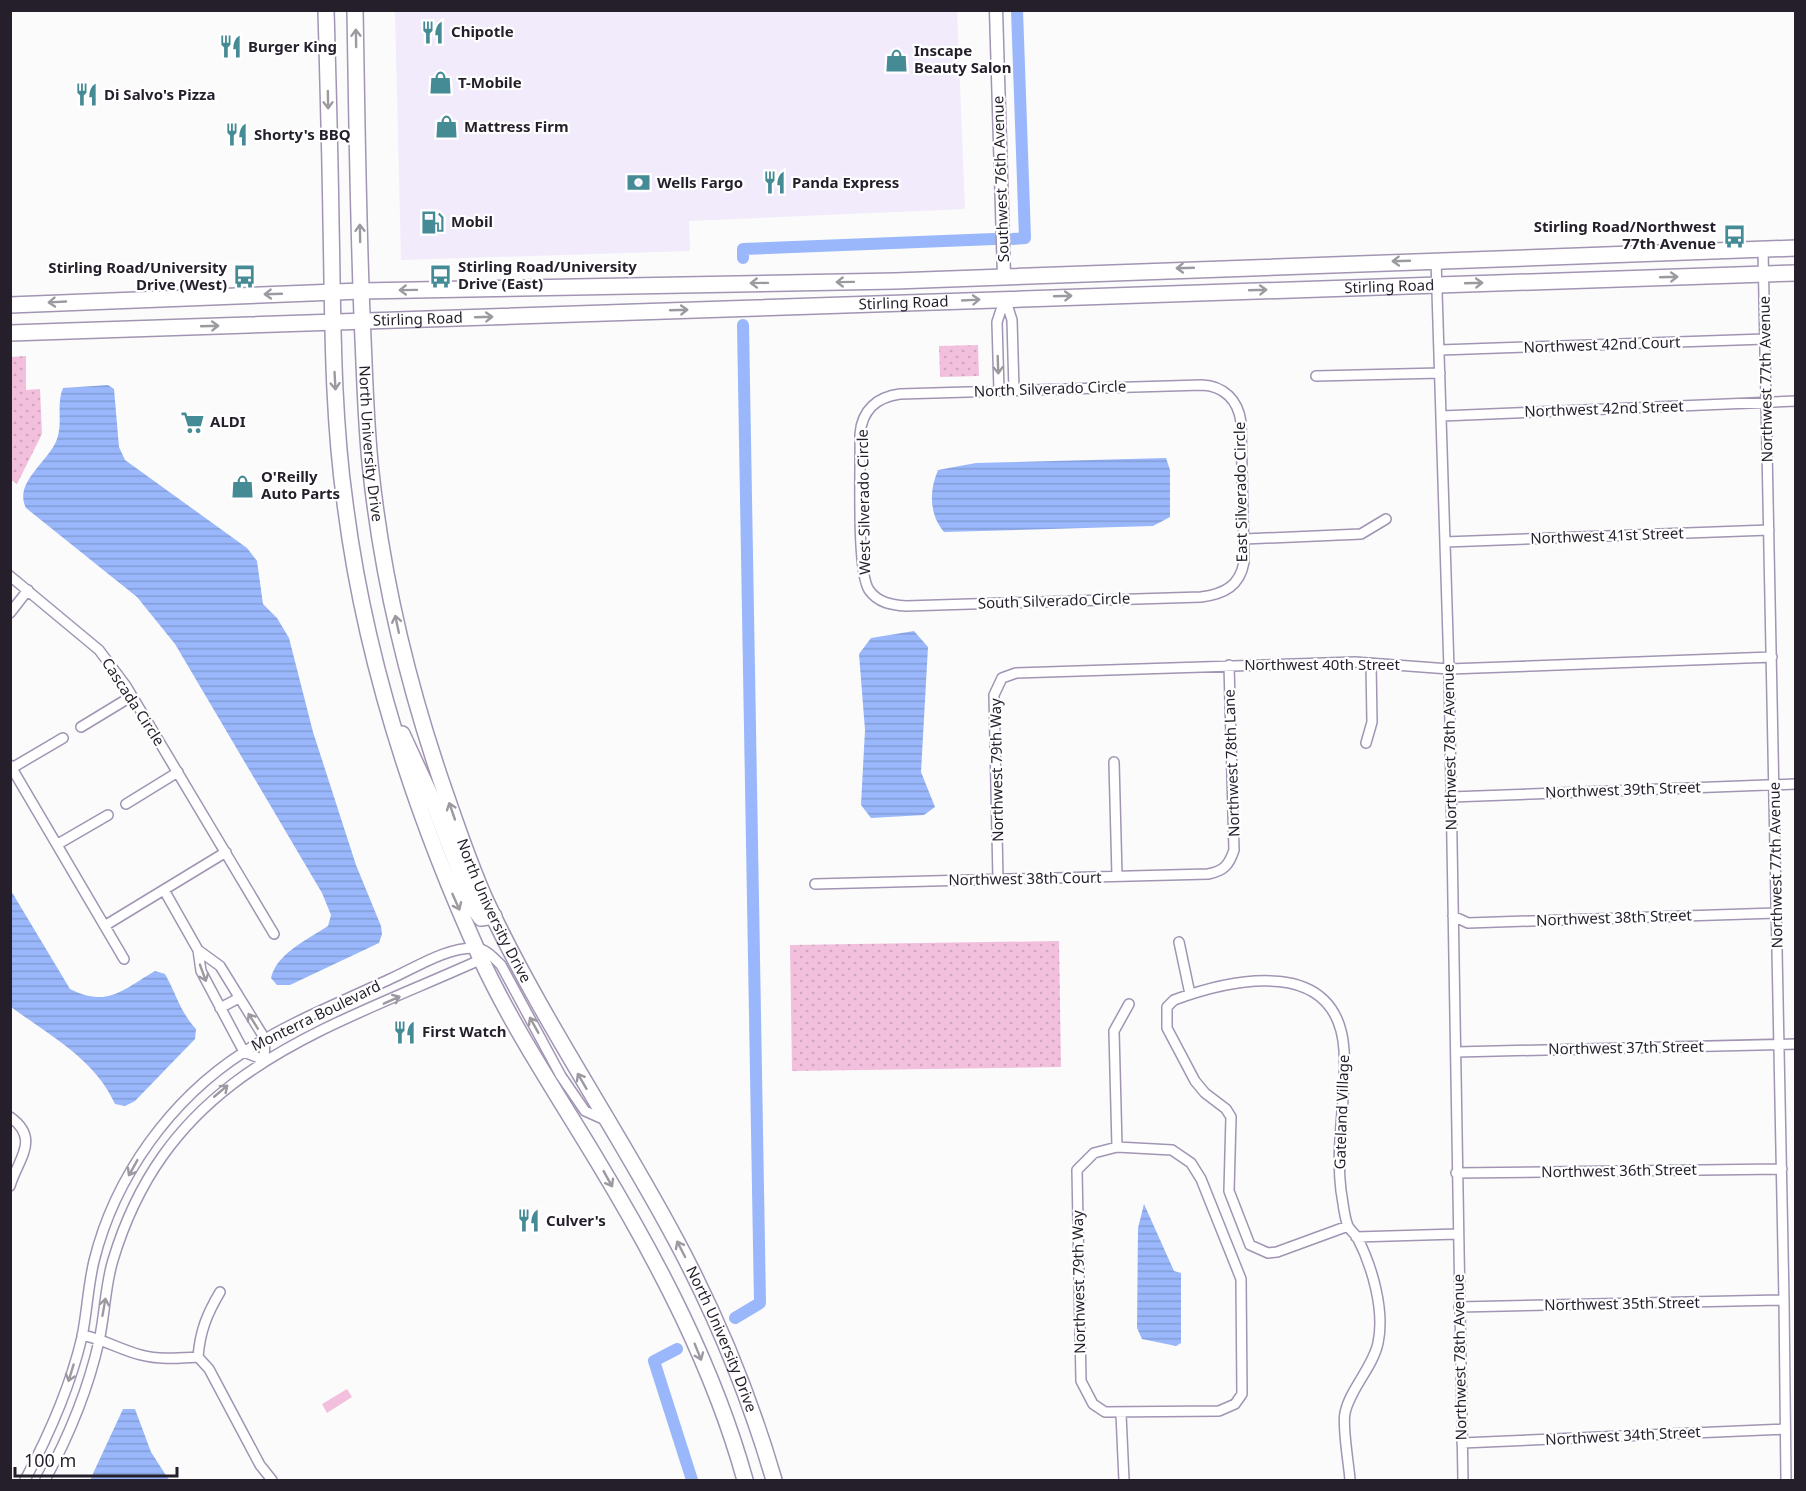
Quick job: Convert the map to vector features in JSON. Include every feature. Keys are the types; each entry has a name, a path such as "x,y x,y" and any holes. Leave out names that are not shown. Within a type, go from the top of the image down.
{"main road":[{"name":"North University Drive","path":"326,10 332,323 345,505 356,569 389,711 436,856 479,953 534,1059 599,1163 660,1274 700,1356 735,1442 746,1480"},
{"name":"North University Drive","path":"355,10 362,322 371,471 397,625 431,753 463,844 522,973 605,1120 632,1161 678,1244 713,1316 759,1428 774,1480"},
{"name":"Stirling Road","path":"10,305 361,291 806,282 1796,248"},
{"name":"Stirling Road","path":"10,333 1796,273"},
{"path":"1005,298 1015,286 1034,275"},
{"path":"780,307 790,293 806,282"},
{"path":"389,711 415,758 473,907 481,918 494,916"}],"street":[{"name":"Southwest 76th Avenue","path":"996,10 1004,276"},
{"name":"Northwest 77th Avenue","path":"1763,249 1785,1300 1783,1429 1786,1480"},
{"name":"Northwest 78th Avenue","path":"1436,260 1449,669 1463,1480"},
{"path":"1005,298 1012,320 1014,390"},
{"path":"999,391 997,322 1005,298"},
{"name":"Northwest 42nd Court","path":"1440,350 1765,339"},
{"path":"1316,376 1440,373"},
{"name":"North Silverado Circle","path":"871,406 893,395 1202,384 1220,388 1230,396"},
{"name":"East Silverado Circle","path":"1230,396 1239,409 1241,422 1244,539 1243,570 1232,587"},
{"name":"Northwest 42nd Street","path":"1442,416 1796,401"},
{"name":"West Silverado Circle","path":"871,406 861,428 863,568 866,585 875,597"},
{"path":"1244,539 1361,534 1386,519"},
{"name":"Northwest 41st Street","path":"1445,542 1769,530"},
{"name":"Cascada Circle","path":"10,576 99,650 132,696 274,934"},
{"name":"South Silverado Circle","path":"875,597 889,604 906,606 1201,597 1220,594 1232,587"},
{"path":"10,613 28,590"},
{"name":"Northwest 40th Street","path":"1016,672 1371,663 1449,669 1772,657"},
{"path":"1366,743 1372,722 1371,663"},
{"name":"Northwest 78th Lane","path":"1229,665 1234,850 1230,861"},
{"name":"Northwest 79th Way","path":"998,879 994,695 1002,678 1016,672"},
{"path":"81,727 132,696"},
{"path":"63,738 11,767 124,958"},
{"path":"1114,762 1117,876"},
{"path":"126,804 178,772"},
{"name":"Northwest 39th Street","path":"1451,797 1796,784"},
{"path":"58,844 108,815"},
{"path":"106,925 226,852"},
{"name":"Northwest 38th Court","path":"816,884 1208,874 1222,871 1230,861"},
{"path":"164,890 198,950 201,972 244,1052 264,1060 265,1039 220,966 198,950"},
{"name":"Northwest 38th Street","path":"1453,916 1468,923 1776,913"},
{"path":"1179,942 1190,994"},
{"path":"479,953 492,956 501,965 561,1076 585,1111 605,1120"},
{"name":"Monterra Boulevard","path":"26,1480 61,1405 82,1335 94,1260 112,1207 141,1154 174,1110 212,1075 265,1039 441,956 479,953"},
{"name":"Monterra Boulevard","path":"45,1480 77,1413 100,1339 112,1263 129,1213 144,1181 170,1144 220,1091 264,1060 479,953"},
{"name":"Gateland Village","path":"1348,1226 1277,1252 1268,1253 1250,1245 1229,1191 1231,1117 1226,1109 1205,1093 1195,1081 1189,1064 1167,1028 1167,1007 1174,1000 1240,982 1283,980 1310,988 1330,1007 1341,1028 1344,1050 1338,1145 1341,1191 1348,1226 1356,1236 1375,1286 1380,1318 1378,1343 1345,1413 1350,1480"},
{"path":"220,1008 239,998"},
{"path":"1124,1480 1121,1414 1219,1411 1235,1404 1242,1394 1241,1279 1201,1179 1191,1163 1172,1150 1117,1147 1114,1031 1129,1004"},
{"name":"Northwest 37th Street","path":"1456,1052 1796,1044"},
{"path":"10,1117 27,1136 27,1148 10,1186"},
{"name":"Northwest 79th Way","path":"1117,1147 1094,1153 1077,1170 1081,1381 1093,1404 1105,1412 1121,1414"},
{"name":"Northwest 36th Street","path":"1456,1173 1782,1169"},
{"path":"112,1207 129,1213"},
{"path":"1356,1236 1458,1234"},
{"path":"220,1292 206,1317 200,1335 198,1357 209,1369 260,1465 272,1480"},
{"name":"Northwest 35th Street","path":"1459,1307 1785,1300"},
{"path":"82,1335 100,1339 141,1355 165,1359 198,1357"},
{"name":"Northwest 34th Street","path":"1462,1443 1783,1429"}],"shaded area":[{"path":"395,11 957,11 965,209 689,221 690,251 401,260"},
{"path":"978,345 979,376 940,377 939,346"},
{"path":"26,356 26,390 40,389 42,434 17,484 10,479 11,357"},
{"path":"1059,941 1061,1067 792,1071 790,945"},
{"path":"347,1389 352,1397 327,1413 322,1404"}],"water":[{"path":"108,385 114,389 119,447 125,460 247,548 257,561 263,604 277,618 289,638 313,732 356,865 381,926 382,934 379,943 290,985 277,985 271,978 274,969 286,954 328,926 331,915 322,893 175,644 137,597 26,508 23,499 28,481 53,448 57,439 63,388"},
{"path":"1166,458 1170,470 1170,517 1153,526 944,532 933,510 933,486 938,470 976,463"},
{"path":"914,631 928,647 921,772 935,807 924,815 871,818 861,805 865,730 859,654 871,638"},
{"path":"10,889 70,989 95,997 105,997 124,990 155,971 165,974 182,1009 196,1029 195,1039 135,1101 125,1106 115,1104 96,1074 83,1061 70,1049 11,1007"},
{"path":"1144,1204 1174,1271 1181,1273 1181,1343 1176,1346 1142,1339 1137,1328 1138,1228"},
{"path":"123,1409 135,1409 151,1452 169,1480 90,1480"}],"waterway":[{"path":"1013,239 1025,238 1017,10"},
{"path":"743,258 743,249 994,239"},
{"path":"735,1318 760,1303 743,325"},
{"path":"677,1349 654,1361 692,1480"}],"place":[{"name":"Chipotle","path":"433,32"},
{"name":"Burger King","path":"230,47"},
{"name":"Inscape Beauty Salon","path":"896,60"},
{"name":"T-Mobile","path":"440,83"},
{"name":"Di Salvo's Pizza","path":"86,95"},
{"name":"Mattress Firm","path":"446,127"},
{"name":"Shorty's BBQ","path":"236,135"},
{"name":"Wells Fargo","path":"639,183"},
{"name":"Panda Express","path":"774,183"},
{"name":"Mobil","path":"433,222"},
{"name":"Stirling Road/Northwest 77th Avenue","path":"1734,236"},
{"name":"Stirling Road/University Drive (East)","path":"440,276"},
{"name":"Stirling Road/University Drive (West)","path":"245,277"},
{"name":"ALDI","path":"192,422"},
{"name":"O'Reilly Auto Parts","path":"243,486"},
{"name":"First Watch","path":"404,1032"},
{"name":"Culver's","path":"528,1221"}]}
